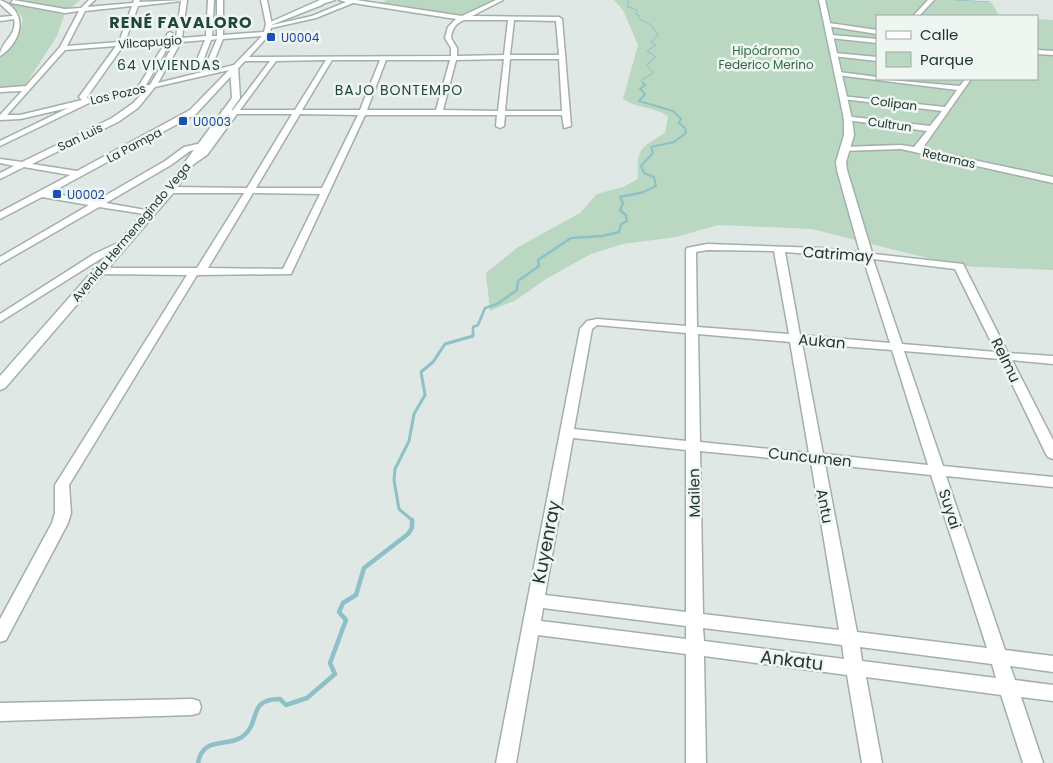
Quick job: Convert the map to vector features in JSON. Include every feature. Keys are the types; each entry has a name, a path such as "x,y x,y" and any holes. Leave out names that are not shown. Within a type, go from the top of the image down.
{"street":[{"path":"71,11 84,0"},
{"path":"1,118 63,48 84,10 92,0"},
{"path":"179,40 184,0"},
{"path":"211,0 209,38 198,67 206,72 220,37 220,0"},
{"path":"264,0 268,28 323,1 332,0"},
{"path":"342,0 460,18 559,19 562,57 561,72 567,126"},
{"path":"438,112 454,57 454,48 448,35 460,18 476,13 500,0"},
{"path":"822,0 832,37 847,118 846,144 841,162 842,170 867,256"},
{"path":"917,15 931,0"},
{"path":"0,1 17,17 19,25 17,33 0,53"},
{"path":"7,6 13,1 58,11 71,11 132,3 177,2"},
{"name":"Vilcapugio","path":"63,48 220,37 314,17 357,1"},
{"path":"0,144 86,102 83,97 121,44 132,3"},
{"path":"77,91 112,45 132,3"},
{"path":"312,7 314,11 310,15 314,17"},
{"path":"0,19 17,17"},
{"path":"500,126 510,18"},
{"path":"140,90 169,41 172,25"},
{"path":"829,25 876,32"},
{"name":"La Pampa","path":"0,215 193,112 216,90 234,67 246,59 268,28"},
{"path":"832,37 876,41"},
{"name":"San Luis","path":"0,176 126,114 152,87 179,40"},
{"path":"1038,52 1053,53"},
{"path":"835,55 876,59"},
{"path":"99,270 287,272 363,111 384,57"},
{"path":"246,59 562,57"},
{"path":"191,162 204,153 230,112 275,58"},
{"path":"0,635 60,523 63,513 61,494 65,480 332,58"},
{"name":"Los Pozos","path":"1,118 20,117 140,90 206,72 234,67"},
{"name":"Avenida Hermenegindo Vega","path":"0,385 170,190 202,145 230,112 237,97 234,67"},
{"path":"839,74 876,79"},
{"path":"887,80 962,88"},
{"path":"915,150 919,148 967,80"},
{"path":"0,90 28,88"},
{"name":"Colipan","path":"843,96 946,110"},
{"path":"0,138 65,106 71,98"},
{"path":"230,112 566,112"},
{"name":"Cultrun","path":"847,118 932,129"},
{"name":"Retamas","path":"846,144 898,147 1053,180"},
{"path":"0,261 187,148 202,145"},
{"path":"0,161 80,174"},
{"path":"170,190 324,191"},
{"path":"41,194 148,213"},
{"path":"0,319 98,256 120,246"},
{"name":"Mailen","path":"696,763 691,250 699,246 717,246"},
{"name":"Catrimay","path":"717,246 867,256 959,266"},
{"name":"Antu","path":"779,249 793,338 851,639 872,763"},
{"name":"Suyai","path":"867,256 1033,763"},
{"name":"Relmu","path":"959,266 1053,454"},
{"name":"Aukan","path":"591,324 597,322 692,329 1053,360"},
{"name":"Kuyenray","path":"506,763 586,329 591,324"},
{"name":"Cuncumen","path":"566,433 1053,482"},
{"name":"Ankatu","path":"535,600 1053,664"},
{"name":"Ankatu","path":"530,627 1053,693"},
{"path":"0,712 192,708"}],"green space":[{"path":"80,0 65,13 57,36 24,87 0,89 0,58 18,36 23,20 19,12 8,2"},
{"path":"387,0 500,0 460,18 374,7"},
{"name":"Hipódromo Federico Merino","path":"614,0 946,0 992,3 998,15 876,15 876,80 1038,80 1038,19 1053,20 1053,270 959,266 812,229 718,225 676,237 623,244 591,254 546,279 516,300 490,311 486,273 518,247 580,213 597,194 623,187 638,179 639,155 645,146 665,133 668,116 623,99 638,45 623,10"}],"waterway":[{"path":"628,0 628,7 637,10 636,14 640,16 638,18 651,25 658,35 651,42 656,45 647,51 656,57 646,65 654,73 641,80 644,84"},
{"path":"953,0 990,2"},
{"path":"642,192 656,186 654,177 644,173 641,166 653,153 651,147 674,142 686,133 685,128 679,123 681,119 673,111 639,101 645,94 640,89 644,84"},
{"path":"412,520 399,509 394,480 395,469 409,441 414,414 425,395 421,372 433,362 445,344 473,336 473,327 478,325 485,308 497,304 517,290 518,281 539,266 538,260 571,238 602,236 619,232 621,224 627,221 626,215 620,210 623,203 620,197 642,192"},
{"path":"198,763 204,749 209,746 242,737 252,725 258,707 263,703 269,700 280,699 286,705 307,698 335,674 330,663 346,620 339,612 343,603 356,595 364,568 408,534 412,528 412,520"}],"place":[{"name":"U0004","path":"271,37"},
{"name":"U0003","path":"183,121"},
{"name":"U0002","path":"57,194"}],"district":[{"name":"RENÉ FAVALORO","path":"181,22"},
{"name":"64 VIVIENDAS","path":"169,65"},
{"name":"BAJO BONTEMPO","path":"399,90"}]}
